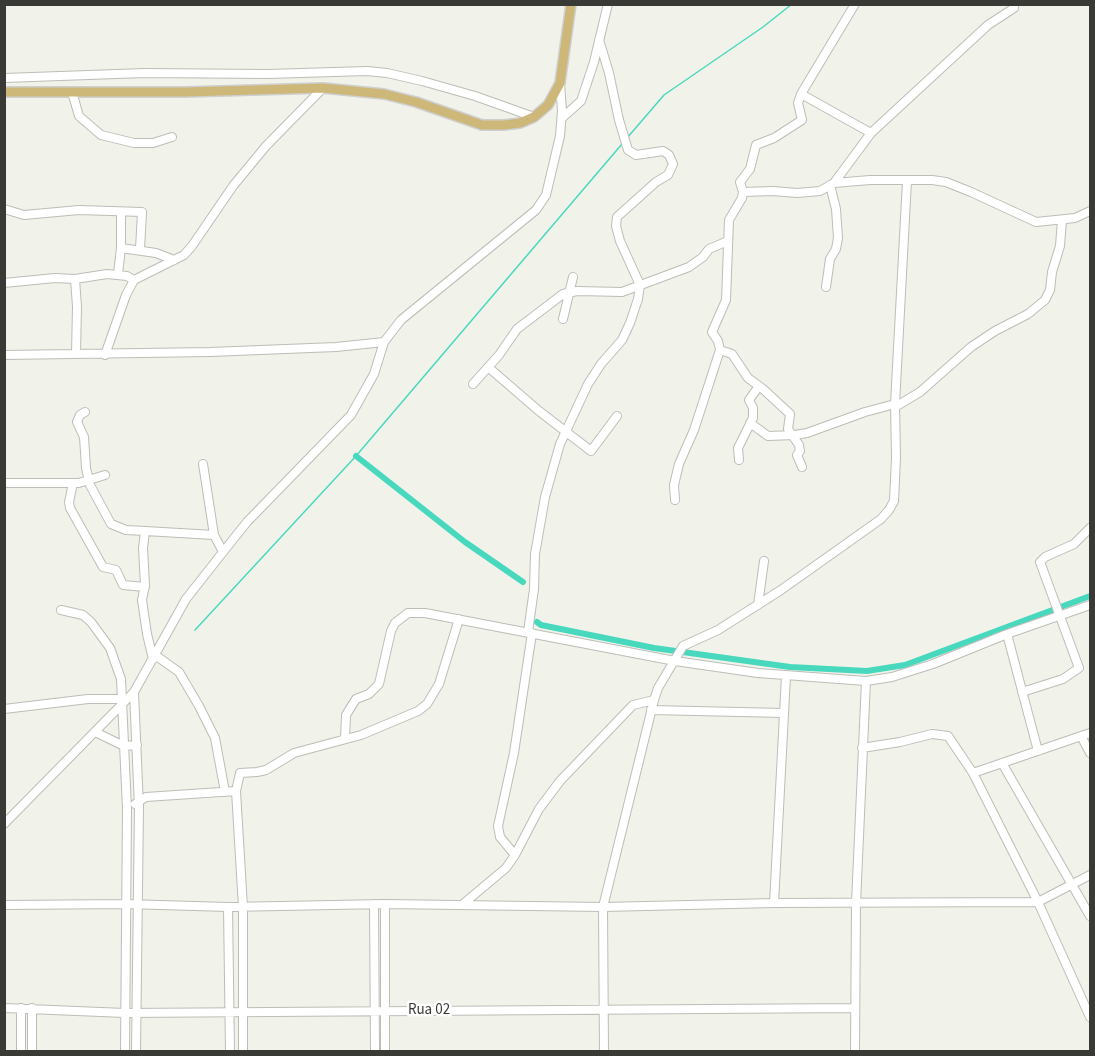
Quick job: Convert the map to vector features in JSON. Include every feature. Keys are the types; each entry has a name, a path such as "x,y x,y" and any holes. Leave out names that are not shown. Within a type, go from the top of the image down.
{"main road":[{"path":"4,92 185,92 323,88 384,94 416,102 482,125 520,123 534,117 548,105 560,83 571,4"}],"street":[{"path":"562,118 581,101 608,4"},
{"path":"675,500 674,485 679,464 694,430 720,350 718,341 712,332 726,300 729,220 743,192 740,182 750,169 756,145 774,138 802,120 798,103 801,94 855,4"},
{"path":"743,192 773,191 797,194 820,191 832,184 871,133 988,25 1014,8"},
{"path":"515,855 500,837 498,826 514,753 530,632 535,554 551,472 565,431 601,364 622,340 638,299 640,285 620,241 616,226 617,217 656,182 668,175 673,160 663,151 636,155 628,150 599,40"},
{"path":"4,78 145,73 268,74 367,71 422,81 475,96 534,117"},
{"path":"4,824 95,732 122,701 134,692 186,599 248,522 351,414 374,374 384,342 401,320 536,210 546,195 553,169 562,118 560,83"},
{"path":"105,355 126,295 134,280 184,255 233,186 266,146 323,88"},
{"path":"72,92 79,116 101,135 134,143 153,143 172,137"},
{"path":"801,94 871,133"},
{"path":"832,184 870,180 946,182 997,203 1032,221 1062,220 1083,216 1090,212"},
{"path":"604,1052 603,907 651,710 675,660 683,646 718,630 758,605 861,534 889,510 894,501 895,406 908,181"},
{"path":"826,287 828,267 838,238 832,184"},
{"path":"4,209 24,216 79,210 142,212 140,249"},
{"path":"118,274 122,248 121,212"},
{"path":"750,423 768,436 807,433 865,412 895,406 920,392 971,347 995,331 1028,314 1050,294 1052,272 1059,252 1062,220"},
{"path":"473,384 523,324 556,298 570,292 622,292 675,274 703,257 709,249 728,241"},
{"path":"122,248 140,249 174,260"},
{"path":"4,283 118,274 134,280"},
{"path":"563,319 573,277"},
{"path":"75,279 76,354"},
{"path":"4,355 105,355 336,347 384,342"},
{"path":"720,350 732,354 748,378 790,414 788,429 799,445 800,451 796,455 802,467"},
{"path":"488,367 591,451 617,416"},
{"path":"739,459 738,448 750,423 753,408 749,400 759,386"},
{"path":"85,412 80,415 77,422 84,437 88,479 111,524 126,530 214,535"},
{"path":"203,464 214,535 223,552"},
{"path":"4,483 79,483 105,475"},
{"path":"73,483 70,508 103,567 116,570 123,585 145,587"},
{"path":"1022,692 1063,679 1079,668 1041,566 1041,560 1074,544 1090,528"},
{"path":"146,531 143,548 145,587 142,600 143,614 154,657 179,672 203,713 215,738 225,792"},
{"path":"758,605 764,561"},
{"path":"345,739 346,715 356,699 369,694 379,684 391,631 401,616 408,613 415,612 459,619 675,660 786,676 866,681 933,664 1058,613 1090,605"},
{"path":"61,610 83,615 103,636 117,664 121,679 127,808 125,1052"},
{"path":"243,1052 243,907 236,790 240,773 266,770 294,753 331,745 361,735 418,711 427,704 439,684 459,619"},
{"path":"1007,634 1038,751"},
{"path":"774,903 786,676"},
{"path":"855,1052 856,903 866,681"},
{"path":"134,692 138,801 136,1052"},
{"path":"4,709 88,699 122,701"},
{"path":"463,904 506,868 539,809 560,781 633,705 654,700"},
{"path":"651,710 784,712"},
{"path":"95,732 124,746 137,745"},
{"path":"974,773 1090,733"},
{"path":"862,748 932,734 945,734 953,740 974,773 1038,902 1090,1017"},
{"path":"1081,736 1090,753"},
{"path":"1002,764 1090,916"},
{"path":"127,808 146,797 236,790"},
{"path":"4,905 138,904 243,907 463,904 603,907 774,903 1038,902 1090,875"},
{"path":"374,904 375,1052"},
{"path":"385,904 386,1052"},
{"path":"228,907 230,1052"},
{"name":"Rua 02","path":"4,1008 125,1012 375,1012 855,1008"},
{"path":"21,1008 21,1052"},
{"path":"32,1008 32,1052"}],"waterway":[{"path":"627,138 664,95 763,27 792,4"},
{"path":"195,630 356,456 622,144"},
{"path":"356,456 465,542 523,582"},
{"path":"537,622 541,625 654,648 790,667 867,671 905,665 1090,596"}]}
